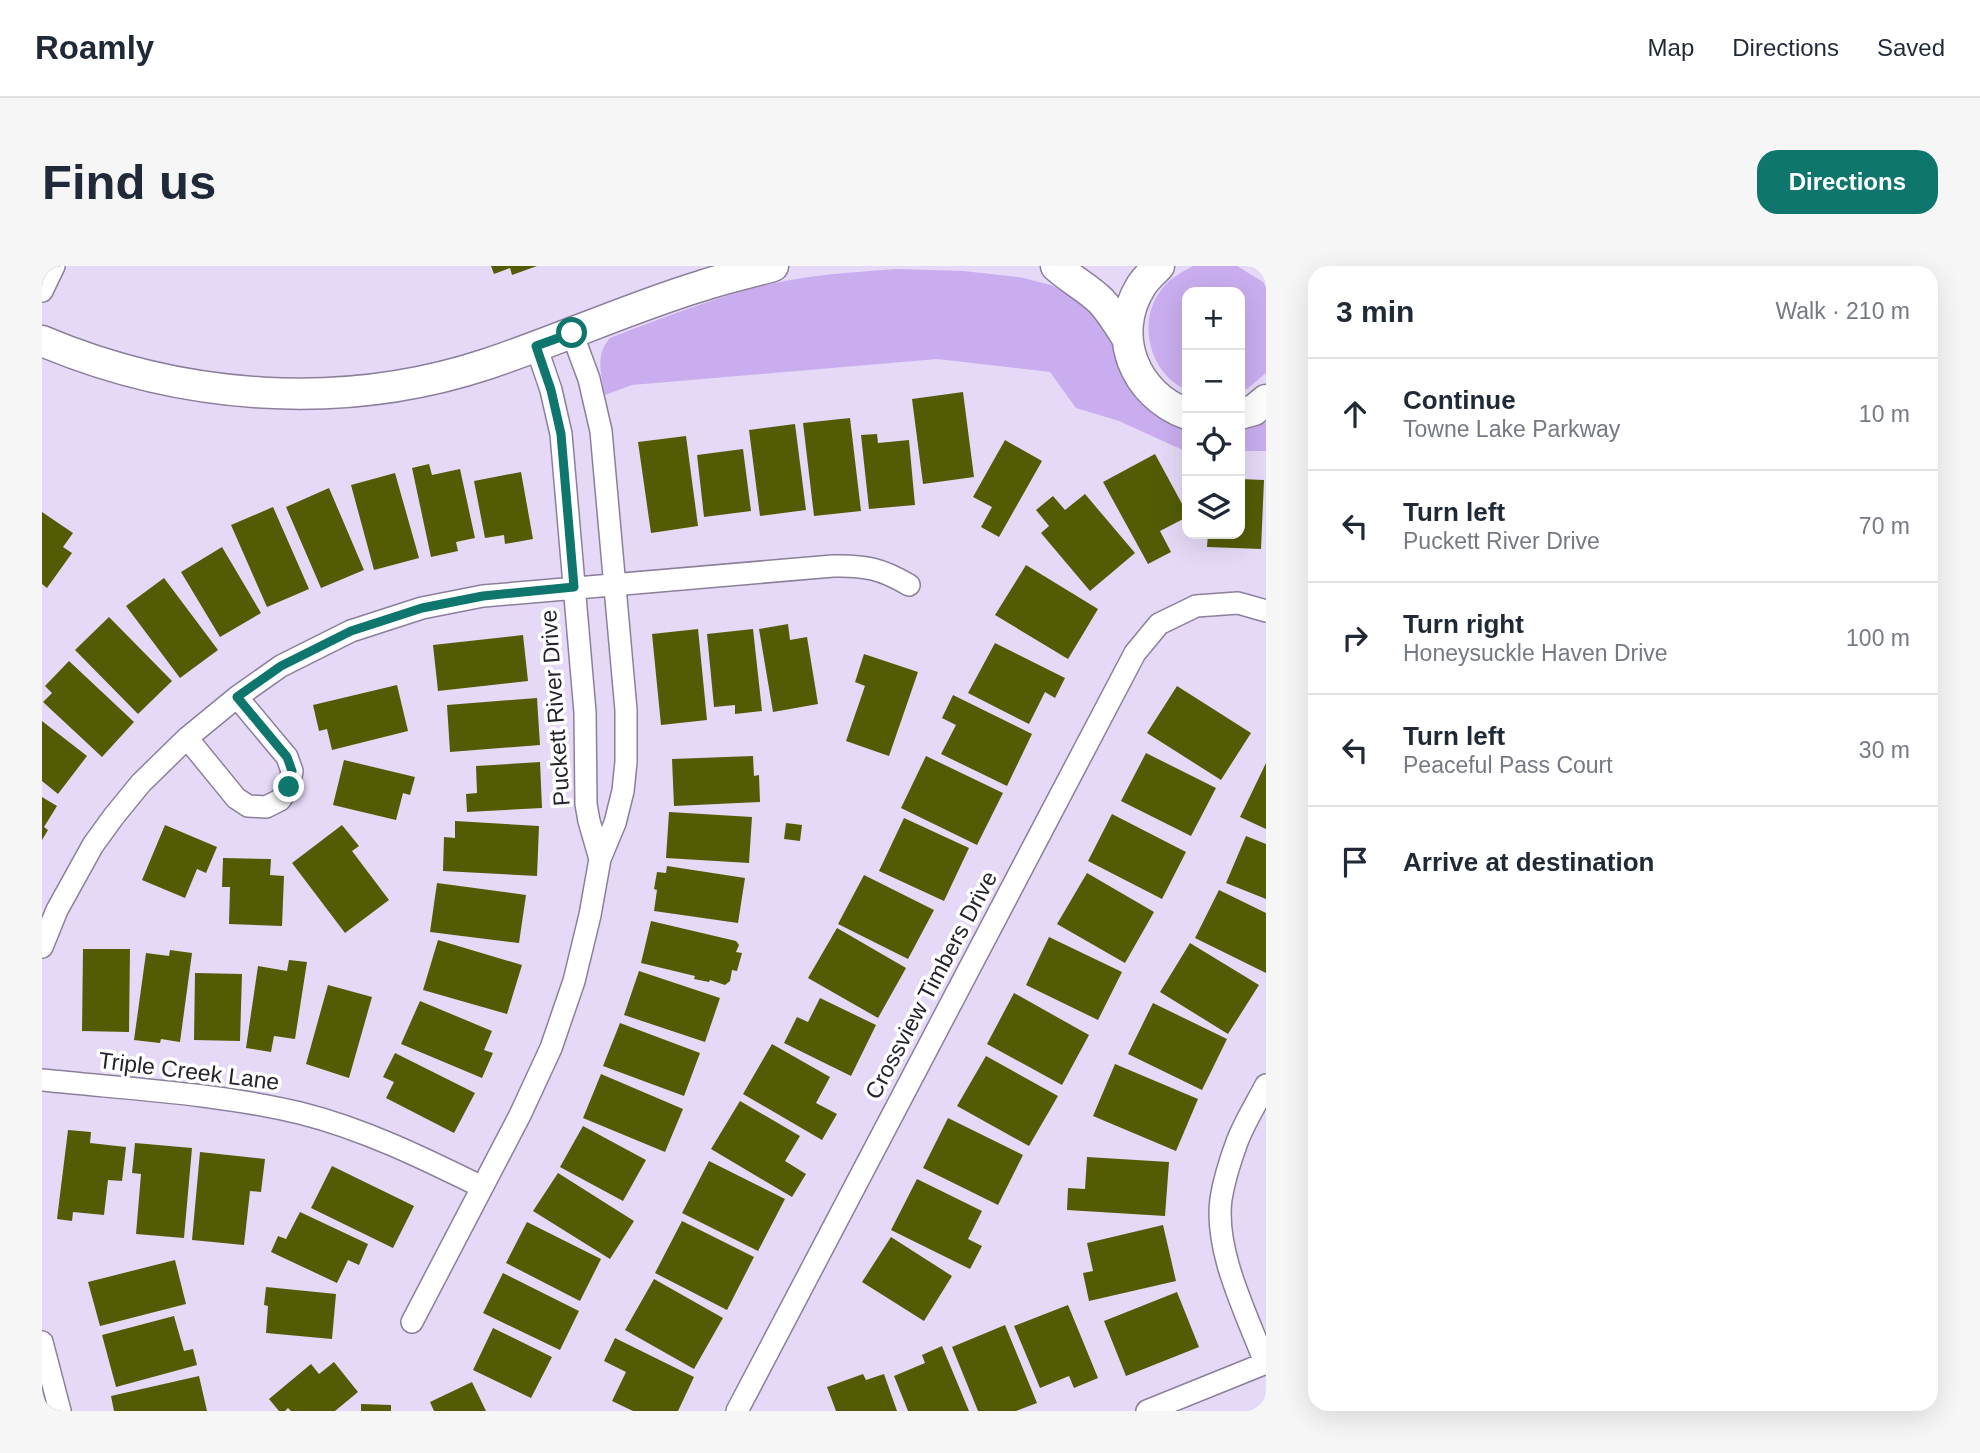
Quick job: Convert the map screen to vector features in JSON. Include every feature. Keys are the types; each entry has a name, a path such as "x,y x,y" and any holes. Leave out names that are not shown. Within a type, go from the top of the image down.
{"street":[{"path":"42,291 54,266"},
{"path":"42,341 79,357 152,378 218,390 291,394 362,390 431,379 486,364 700,286 773,266"},
{"path":"1056,266 1098,299 1112,314 1127,338"},
{"path":"1159,266 1141,286 1130,311 1127,338 1133,366 1149,390 1171,408 1184,413"},
{"name":"Puckett River Drive","path":"572,333 589,379 601,431 585,712 586,804 600,859"},
{"name":"Puckett River Drive","path":"412,1322 520,1115 551,1048 574,981 600,859 615,823 623,791 626,710 594,586 551,390 536,346"},
{"path":"42,947 57,910 93,845 141,783 187,738 237,697 281,666 351,631 422,608 483,596 594,586 855,565 888,573 909,585"},
{"name":"Crossview Timbers Drive","path":"737,1411 1135,653 1159,624 1196,606 1238,603 1266,611"},
{"path":"187,738 236,798 248,806 266,807 280,800 289,787 292,771 287,757 237,697"},
{"name":"Triple Creek Lane","path":"42,1080 234,1099 302,1114 361,1132 410,1152 482,1188"},
{"path":"1147,1411 1266,1363 1224,1249 1221,1201 1226,1172 1237,1140 1266,1085"},
{"path":"42,1342 60,1411"}],"shaded area":[{"path":"1193,266 1237,266 1263,282 1266,287 1266,373 1247,389 1245,287 1182,287 1182,387 1164,373 1151,348 1149,320 1159,293 1179,274"},
{"path":"898,269 963,271 1019,277 1051,285 1080,300 1100,315 1182,418 1182,450 1119,421 1076,408 1050,372 937,359 632,385 605,395 601,358 610,338 754,288 821,275"},
{"path":"1266,423 1266,451 1245,451 1245,425"}],"building":[{"path":"491,266 537,266 512,275 510,268 494,274"},
{"path":"963,392 974,477 923,484 912,399"},
{"path":"850,418 861,511 814,516 803,423"},
{"path":"795,424 806,510 760,516 749,430"},
{"path":"877,434 878,443 909,440 915,505 869,509 861,435"},
{"path":"686,436 698,526 651,533 638,442"},
{"path":"1005,440 1042,461 999,537 981,527 992,507 973,497"},
{"path":"743,449 751,511 704,517 697,455"},
{"path":"1155,454 1182,504 1182,520 1160,531 1171,552 1148,564 1103,482"},
{"path":"429,464 432,475 460,469 475,538 456,542 458,551 431,557 412,468"},
{"path":"521,472 533,539 505,544 504,535 485,538 474,481"},
{"path":"395,473 419,558 374,570 351,485"},
{"path":"1245,479 1264,480 1261,549 1207,547 1208,539 1245,539"},
{"path":"329,488 364,570 321,588 286,507"},
{"path":"1085,494 1135,553 1090,591 1041,533 1049,526 1036,510 1053,496 1065,510"},
{"path":"273,507 309,589 267,607 231,525"},
{"path":"42,512 73,533 63,547 72,553 47,588 42,584"},
{"path":"222,547 261,613 220,637 181,572"},
{"path":"1026,565 1098,609 1068,659 995,615"},
{"path":"164,578 218,650 180,678 126,606"},
{"path":"109,617 172,681 138,714 75,650"},
{"path":"788,624 790,640 807,637 818,704 773,712 759,629"},
{"path":"698,629 707,720 661,725 652,634"},
{"path":"753,629 762,711 735,714 735,705 714,707 707,634"},
{"path":"523,635 528,681 438,691 433,645"},
{"path":"995,643 1065,678 1055,698 1045,692 1029,724 968,693"},
{"path":"864,654 918,672 889,756 846,741 865,686 855,682"},
{"path":"69,661 134,722 102,757 43,702 52,693 45,686"},
{"path":"397,685 408,731 332,750 327,729 319,731 313,705"},
{"path":"1177,686 1251,733 1221,780 1147,733"},
{"path":"953,695 1032,734 1007,786 941,754 956,725 942,718"},
{"path":"537,698 540,745 450,752 447,705"},
{"path":"42,721 87,756 58,794 42,781"},
{"path":"1146,753 1216,788 1191,836 1121,801"},
{"path":"753,756 754,776 759,775 760,802 674,806 672,759"},
{"path":"926,756 1003,793 977,845 901,808"},
{"path":"344,760 415,777 410,795 403,793 396,820 333,805"},
{"path":"540,762 542,808 467,812 466,794 477,793 476,766"},
{"path":"1266,763 1266,829 1240,817"},
{"path":"42,797 57,806 44,827 48,830 42,840"},
{"path":"669,812 752,817 749,863 666,858"},
{"path":"1112,814 1186,852 1162,899 1088,861"},
{"path":"904,818 969,848 944,901 879,871"},
{"path":"455,821 539,826 537,876 443,871 444,837 455,838"},
{"path":"786,823 802,825 800,841 784,839"},
{"path":"165,825 217,847 206,873 197,869 185,898 142,880"},
{"path":"342,825 359,846 352,851 389,900 345,933 292,863"},
{"path":"1246,836 1266,844 1266,899 1226,883"},
{"path":"223,858 271,859 270,875 284,876 282,926 229,924 230,887 222,887"},
{"path":"667,866 745,878 738,923 654,911 657,872 666,873"},
{"path":"1087,873 1154,912 1125,963 1057,924"},
{"path":"864,875 934,910 908,959 838,924"},
{"path":"437,883 526,895 519,943 430,932"},
{"path":"1219,890 1266,913 1266,973 1195,938"},
{"path":"651,921 736,941 739,945 736,952 742,953 737,971 732,970 730,981 725,985 641,963"},
{"path":"837,928 906,968 878,1018 808,978"},
{"path":"1049,937 1122,972 1098,1020 1026,985"},
{"path":"438,940 522,965 507,1014 423,990"},
{"path":"1190,943 1259,985 1228,1034 1160,992"},
{"path":"83,949 130,949 129,1032 82,1031"},
{"path":"170,950 192,953 180,1042 161,1039 160,1043 134,1040 146,953 169,956"},
{"path":"289,960 307,962 295,1039 274,1036 271,1052 246,1048 258,966 287,971"},
{"path":"639,971 720,998 705,1042 624,1015"},
{"path":"195,973 242,974 240,1041 194,1040"},
{"path":"328,985 372,997 349,1078 306,1064"},
{"path":"1014,993 1089,1035 1062,1085 987,1044"},
{"path":"820,998 876,1025 851,1076 784,1043 797,1017 808,1022"},
{"path":"420,1001 492,1031 484,1050 493,1053 482,1078 401,1044"},
{"path":"1153,1003 1227,1039 1202,1090 1128,1054"},
{"path":"620,1023 700,1053 684,1096 603,1066"},
{"path":"772,1044 830,1077 816,1103 837,1114 822,1140 743,1094"},
{"path":"395,1053 475,1093 454,1133 386,1098 394,1082 383,1077"},
{"path":"986,1056 1058,1096 1029,1146 957,1106"},
{"path":"1115,1064 1198,1099 1176,1151 1093,1116"},
{"path":"601,1074 683,1109 665,1152 583,1118"},
{"path":"740,1101 800,1136 785,1161 806,1174 792,1197 711,1149"},
{"path":"948,1118 1023,1155 998,1205 923,1168"},
{"path":"583,1126 646,1160 623,1201 560,1167"},
{"path":"68,1130 91,1132 90,1143 126,1147 122,1181 108,1180 104,1215 73,1212 72,1221 57,1219"},
{"path":"135,1143 192,1148 184,1238 136,1234 141,1174 132,1173"},
{"path":"200,1152 265,1159 261,1192 250,1191 244,1245 192,1240"},
{"path":"1087,1157 1169,1162 1165,1216 1067,1210 1068,1188 1085,1189"},
{"path":"709,1161 785,1199 758,1251 682,1213"},
{"path":"332,1166 414,1206 393,1248 311,1208"},
{"path":"558,1173 634,1221 610,1259 533,1211"},
{"path":"917,1179 982,1211 968,1239 982,1246 970,1269 891,1230"},
{"path":"300,1212 368,1244 359,1265 348,1260 337,1283 271,1252 278,1236 286,1239"},
{"path":"682,1221 754,1257 727,1310 655,1273"},
{"path":"527,1222 601,1259 580,1301 506,1263"},
{"path":"1163,1225 1176,1281 1089,1301 1083,1273 1093,1271 1087,1243"},
{"path":"891,1237 952,1276 924,1321 862,1282"},
{"path":"175,1260 186,1304 100,1326 88,1282"},
{"path":"503,1273 579,1311 560,1350 483,1313"},
{"path":"654,1279 723,1318 694,1369 625,1330"},
{"path":"266,1287 336,1294 332,1339 266,1333"},
{"path":"1177,1292 1199,1347 1126,1376 1104,1321"},
{"path":"1068,1305 1098,1378 1074,1388 1069,1376 1040,1388 1014,1326"},
{"path":"174,1316 184,1351 193,1349 197,1365 116,1387 102,1335"},
{"path":"1005,1325 1037,1403 1016,1411 978,1411 952,1347"},
{"path":"493,1328 552,1357 531,1398 473,1370"},
{"path":"615,1338 694,1377 678,1411 633,1411 612,1401 626,1372 604,1361"},
{"path":"942,1346 969,1411 908,1411 894,1376 925,1363 922,1355"},
{"path":"334,1362 358,1392 335,1411 291,1411 288,1408 279,1411 269,1399 311,1364 319,1374"},
{"path":"863,1374 866,1380 884,1374 897,1411 836,1411 827,1387"},
{"path":"199,1376 207,1411 114,1411 111,1396"},
{"path":"472,1382 486,1411 434,1411 430,1402"},
{"path":"361,1404 391,1405 391,1411 361,1411"}],"route":[{"path":"289,787 292,771 287,757 237,697 281,666 351,631 422,608 483,596 574,587 561,434 551,390 536,346 572,333"}]}
